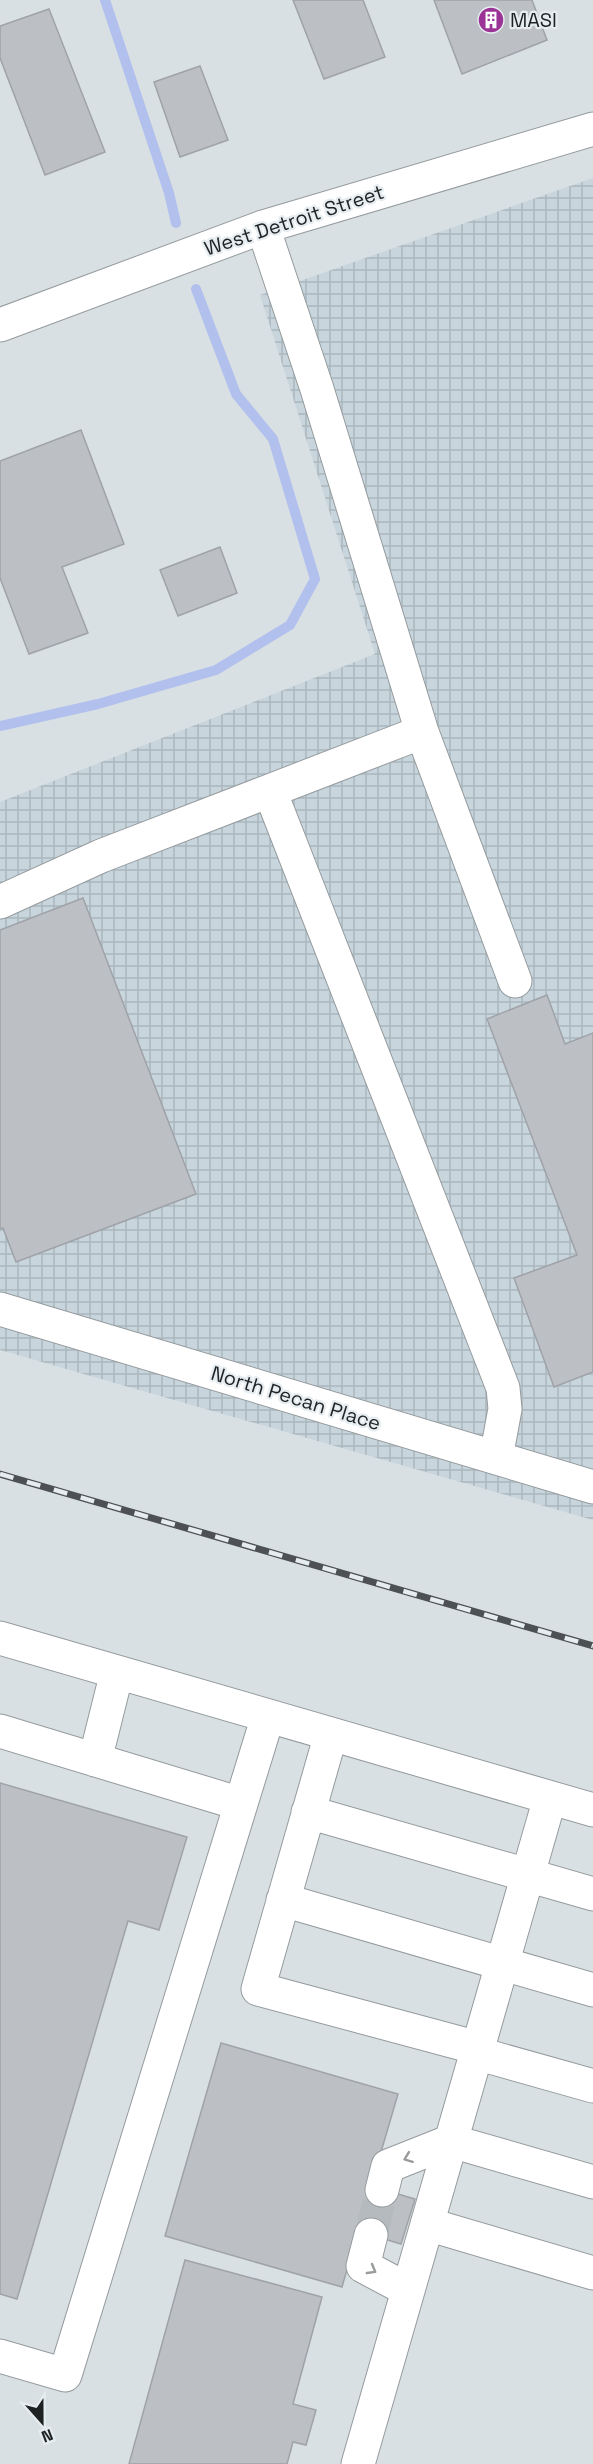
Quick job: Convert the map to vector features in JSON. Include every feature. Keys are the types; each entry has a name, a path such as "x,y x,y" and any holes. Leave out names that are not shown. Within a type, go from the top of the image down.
{"street":[{"name":"West Detroit Street","path":"0,325 263,227 593,129"},
{"path":"263,227 317,389 422,732 515,981"},
{"path":"0,902 101,856 422,732"},
{"path":"270,791 503,1388 505,1409 495,1458"},
{"name":"North Pecan Place","path":"0,1309 593,1487"},
{"path":"0,1638 593,1810"},
{"path":"95,1760 117,1672"},
{"path":"0,2356 65,2374 268,1716"},
{"path":"0,1731 241,1804"},
{"path":"331,1734 258,1989 477,2050 593,2086"},
{"path":"358,2464 550,1798"},
{"path":"308,1812 593,1894"},
{"path":"283,1900 593,1990"},
{"path":"382,2190 388,2166 451,2141 593,2182"},
{"path":"427,2224 593,2273"},
{"path":"371,2235 363,2266 408,2290"}],"shaded area":[{"path":"593,178 593,1520 0,1350 0,802 375,654 260,295"}],"building":[{"path":"293,0 363,0 385,57 324,79"},
{"name":"MASI","path":"434,0 532,0 547,40 462,74"},
{"path":"49,9 105,152 45,175 0,58 0,26"},
{"path":"200,66 228,140 180,157 154,82"},
{"path":"81,430 124,544 62,567 88,633 29,654 0,578 0,461"},
{"path":"220,547 237,593 178,616 160,570"},
{"path":"83,898 196,1194 16,1262 3,1228 0,1229 0,930"},
{"path":"547,995 565,1044 593,1033 593,1372 554,1387 514,1278 577,1255 487,1019"},
{"path":"0,1783 187,1837 159,1930 128,1921 17,2299 0,2294"},
{"path":"221,2043 398,2094 371,2186 415,2199 401,2244 358,2231 342,2287 165,2236"},
{"path":"185,2260 322,2297 293,2404 316,2410 306,2445 293,2442 287,2464 129,2464"}],"waterway":[{"path":"105,0 169,193 176,223"},
{"path":"0,726 98,704 216,670 290,625 315,579 273,439 236,394 196,289"}],"tunnel":[{"path":"371,2235 382,2190"}],"railway":[{"path":"0,1474 593,1646"}],"place":[{"name":"MASI","path":"491,20"}]}
